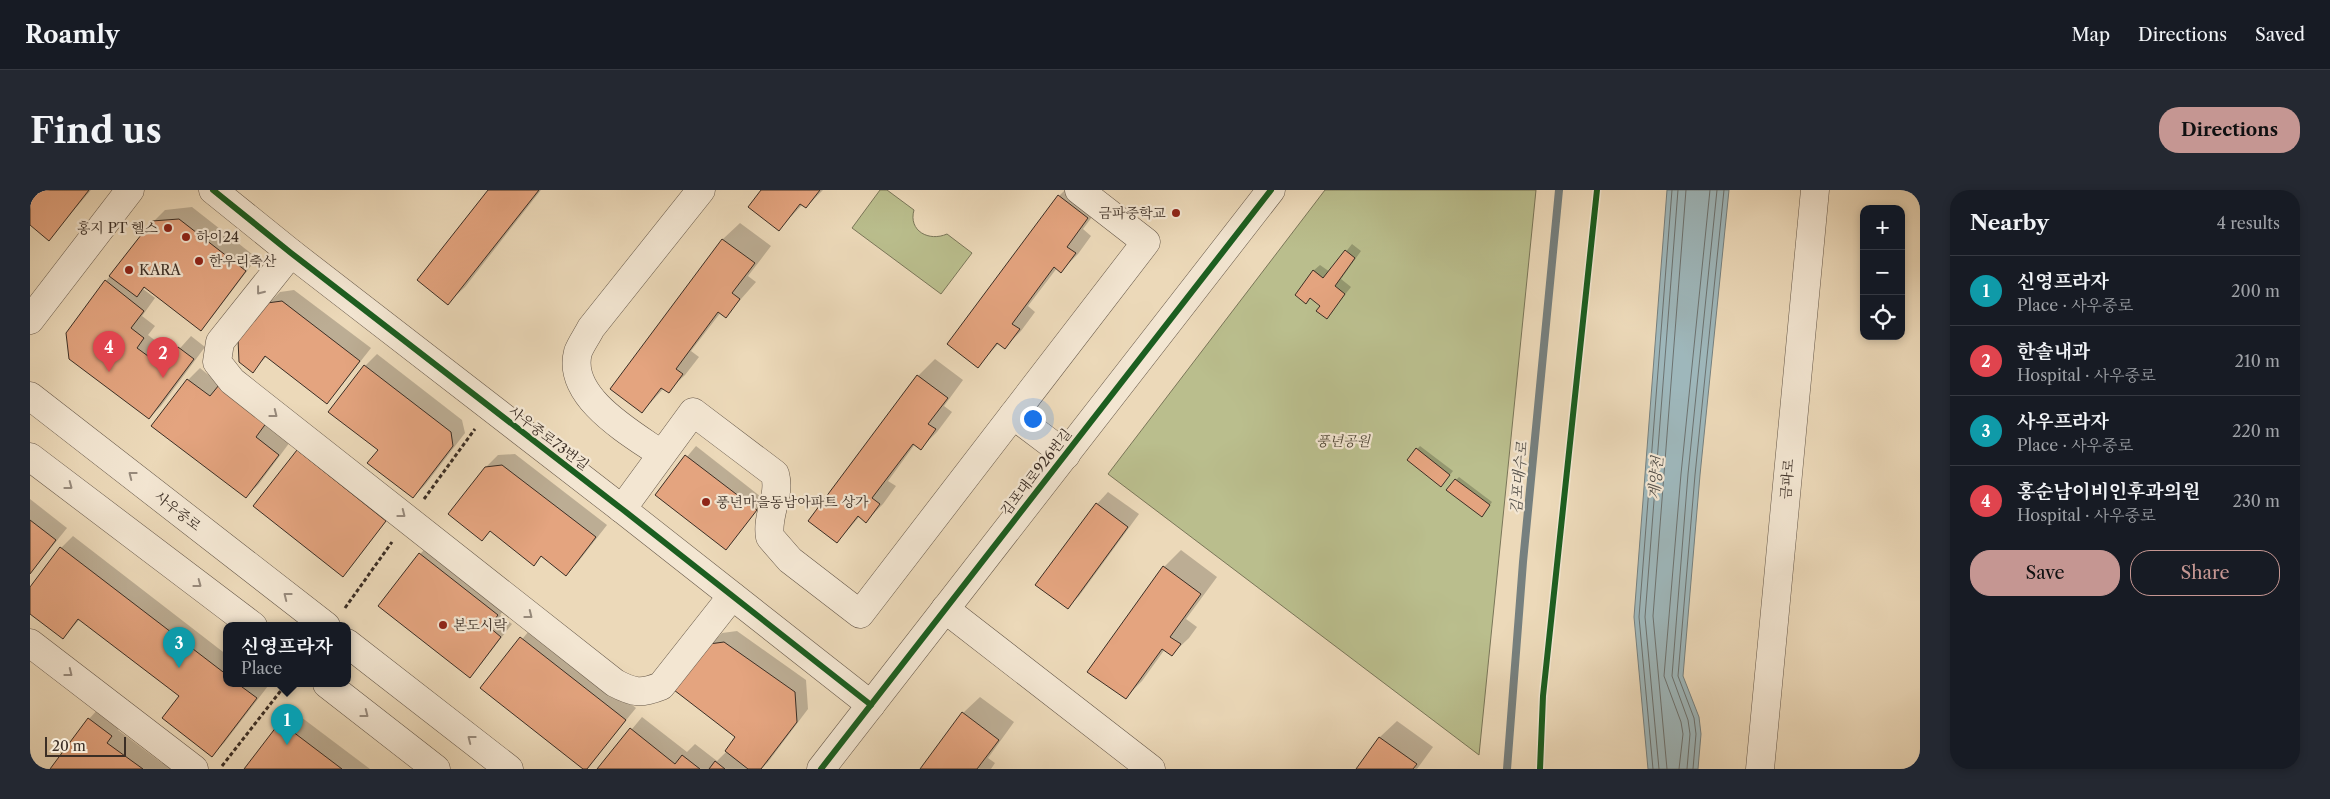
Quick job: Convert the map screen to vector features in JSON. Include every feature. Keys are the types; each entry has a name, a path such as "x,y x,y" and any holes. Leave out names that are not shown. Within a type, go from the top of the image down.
{"street":[{"path":"30,320 130,190"},
{"name":"사우중로73번길","path":"213,190 290,253 622,509 871,705"},
{"path":"661,454 602,411 587,394 580,378 578,353 591,328 701,190"},
{"path":"622,509 693,412 775,474 777,492 770,521 770,537 790,560 860,614 1146,242 1079,190"},
{"name":"김포대로926번길","path":"821,769 1271,190"},
{"name":"금파로","path":"1760,769 1815,190"},
{"path":"290,253 220,342 217,362 232,381 615,683 629,691 646,692 661,686 732,596"},
{"name":"사우중로","path":"30,396 321,622"},
{"path":"1013,415 1066,455"},
{"path":"30,456 248,622"},
{"path":"945,609 1151,769"},
{"path":"30,643 194,769"},
{"path":"351,646 509,769"},
{"path":"331,687 436,769"}],"path":[{"path":"219,769 284,687"}],"green space":[{"path":"880,190 887,190 914,210 914,224 922,233 933,237 947,234 972,253 941,294 852,228"},
{"name":"풍년공원","path":"1325,190 1536,190 1479,755 1108,474"}],"water":[{"name":"계양천","path":"1667,190 1729,190 1700,475 1683,676 1699,717 1701,734 1698,769 1648,769 1634,617"}],"building":[{"path":"40,190 89,190 49,241 30,225 30,202"},
{"path":"488,190 539,190 448,305 417,280"},
{"path":"761,190 820,190 806,208 800,204 779,231 748,207"},
{"path":"1058,195 1088,218 1067,247 1076,253 1061,273 1054,267 1012,324 1020,329 1005,349 997,343 978,368 947,344"},
{"path":"179,219 246,271 201,331 144,287 137,297 109,276 152,221"},
{"path":"722,239 755,263 732,293 740,299 726,318 718,312 676,369 683,374 669,393 661,388 642,413 610,389"},
{"path":"1345,250 1355,258 1335,286 1345,294 1327,319 1316,311 1320,306 1310,298 1306,304 1295,295 1313,270 1323,278"},
{"path":"105,280 144,311 131,328 144,338 137,348 163,367 178,347 194,359 149,419 69,359 66,333"},
{"path":"282,301 360,361 327,404 265,356 253,373 239,362 238,339 267,303"},
{"path":"364,365 451,432 453,446 413,498 367,463 378,450 328,412"},
{"path":"917,375 948,398 928,424 936,429 921,450 913,444 872,498 880,504 866,523 858,516 837,543 808,521"},
{"path":"187,379 210,396 219,385 267,422 256,437 279,455 246,498 151,426"},
{"path":"1416,448 1450,475 1441,487 1407,460"},
{"path":"297,450 386,521 343,577 253,506"},
{"name":"풍년마을동남아파트 상가","path":"685,455 757,510 726,550 655,495"},
{"path":"502,465 596,537 566,576 541,556 534,566 490,531 482,541 448,514 485,467"},
{"path":"1455,479 1490,505 1482,517 1446,490"},
{"path":"1096,503 1128,527 1068,609 1035,585"},
{"path":"30,520 56,540 30,574"},
{"path":"60,547 223,672 223,687 242,687 257,698 212,757 162,718 179,696 78,619 63,639 30,614 30,587"},
{"path":"419,553 498,615 489,627 501,637 470,678 378,606"},
{"path":"1163,566 1201,594 1170,637 1181,644 1172,656 1162,649 1126,699 1087,672"},
{"path":"520,637 626,720 587,769 583,769 480,688"},
{"path":"724,642 795,692 797,722 761,769 748,769 725,751 735,737 674,690 709,644"},
{"path":"962,712 999,740 977,769 920,769"},
{"path":"88,718 112,736 107,743 143,769 50,769"},
{"path":"280,722 342,769 244,769"},
{"path":"630,728 675,764 682,755 700,769 597,769"},
{"path":"1379,737 1417,764 1413,769 1356,769"},
{"path":"715,761 725,769 709,769"}],"waterway":[{"name":"김포대수로","path":"1507,769 1523,562 1559,190"}],"cycle path":[{"path":"213,190 291,253 622,509 871,705"},
{"path":"821,769 1271,190"},
{"path":"1540,769 1543,696 1597,190"}],"place":[{"name":"금파중학교","path":"1176,213"},
{"name":"홍지 PT 헬스","path":"168,228"},
{"name":"하이24","path":"186,237"},
{"name":"한우리축산","path":"199,261"},
{"name":"KARA","path":"129,270"},
{"name":"홍순남이비인후과의원","path":"109,372"},
{"name":"한솔내과","path":"163,378"},
{"name":"풍년마을동남아파트 상가","path":"706,502"},
{"name":"본도시락","path":"443,625"},
{"name":"사우프라자","path":"179,668"},
{"name":"신영프라자","path":"287,745"}]}
